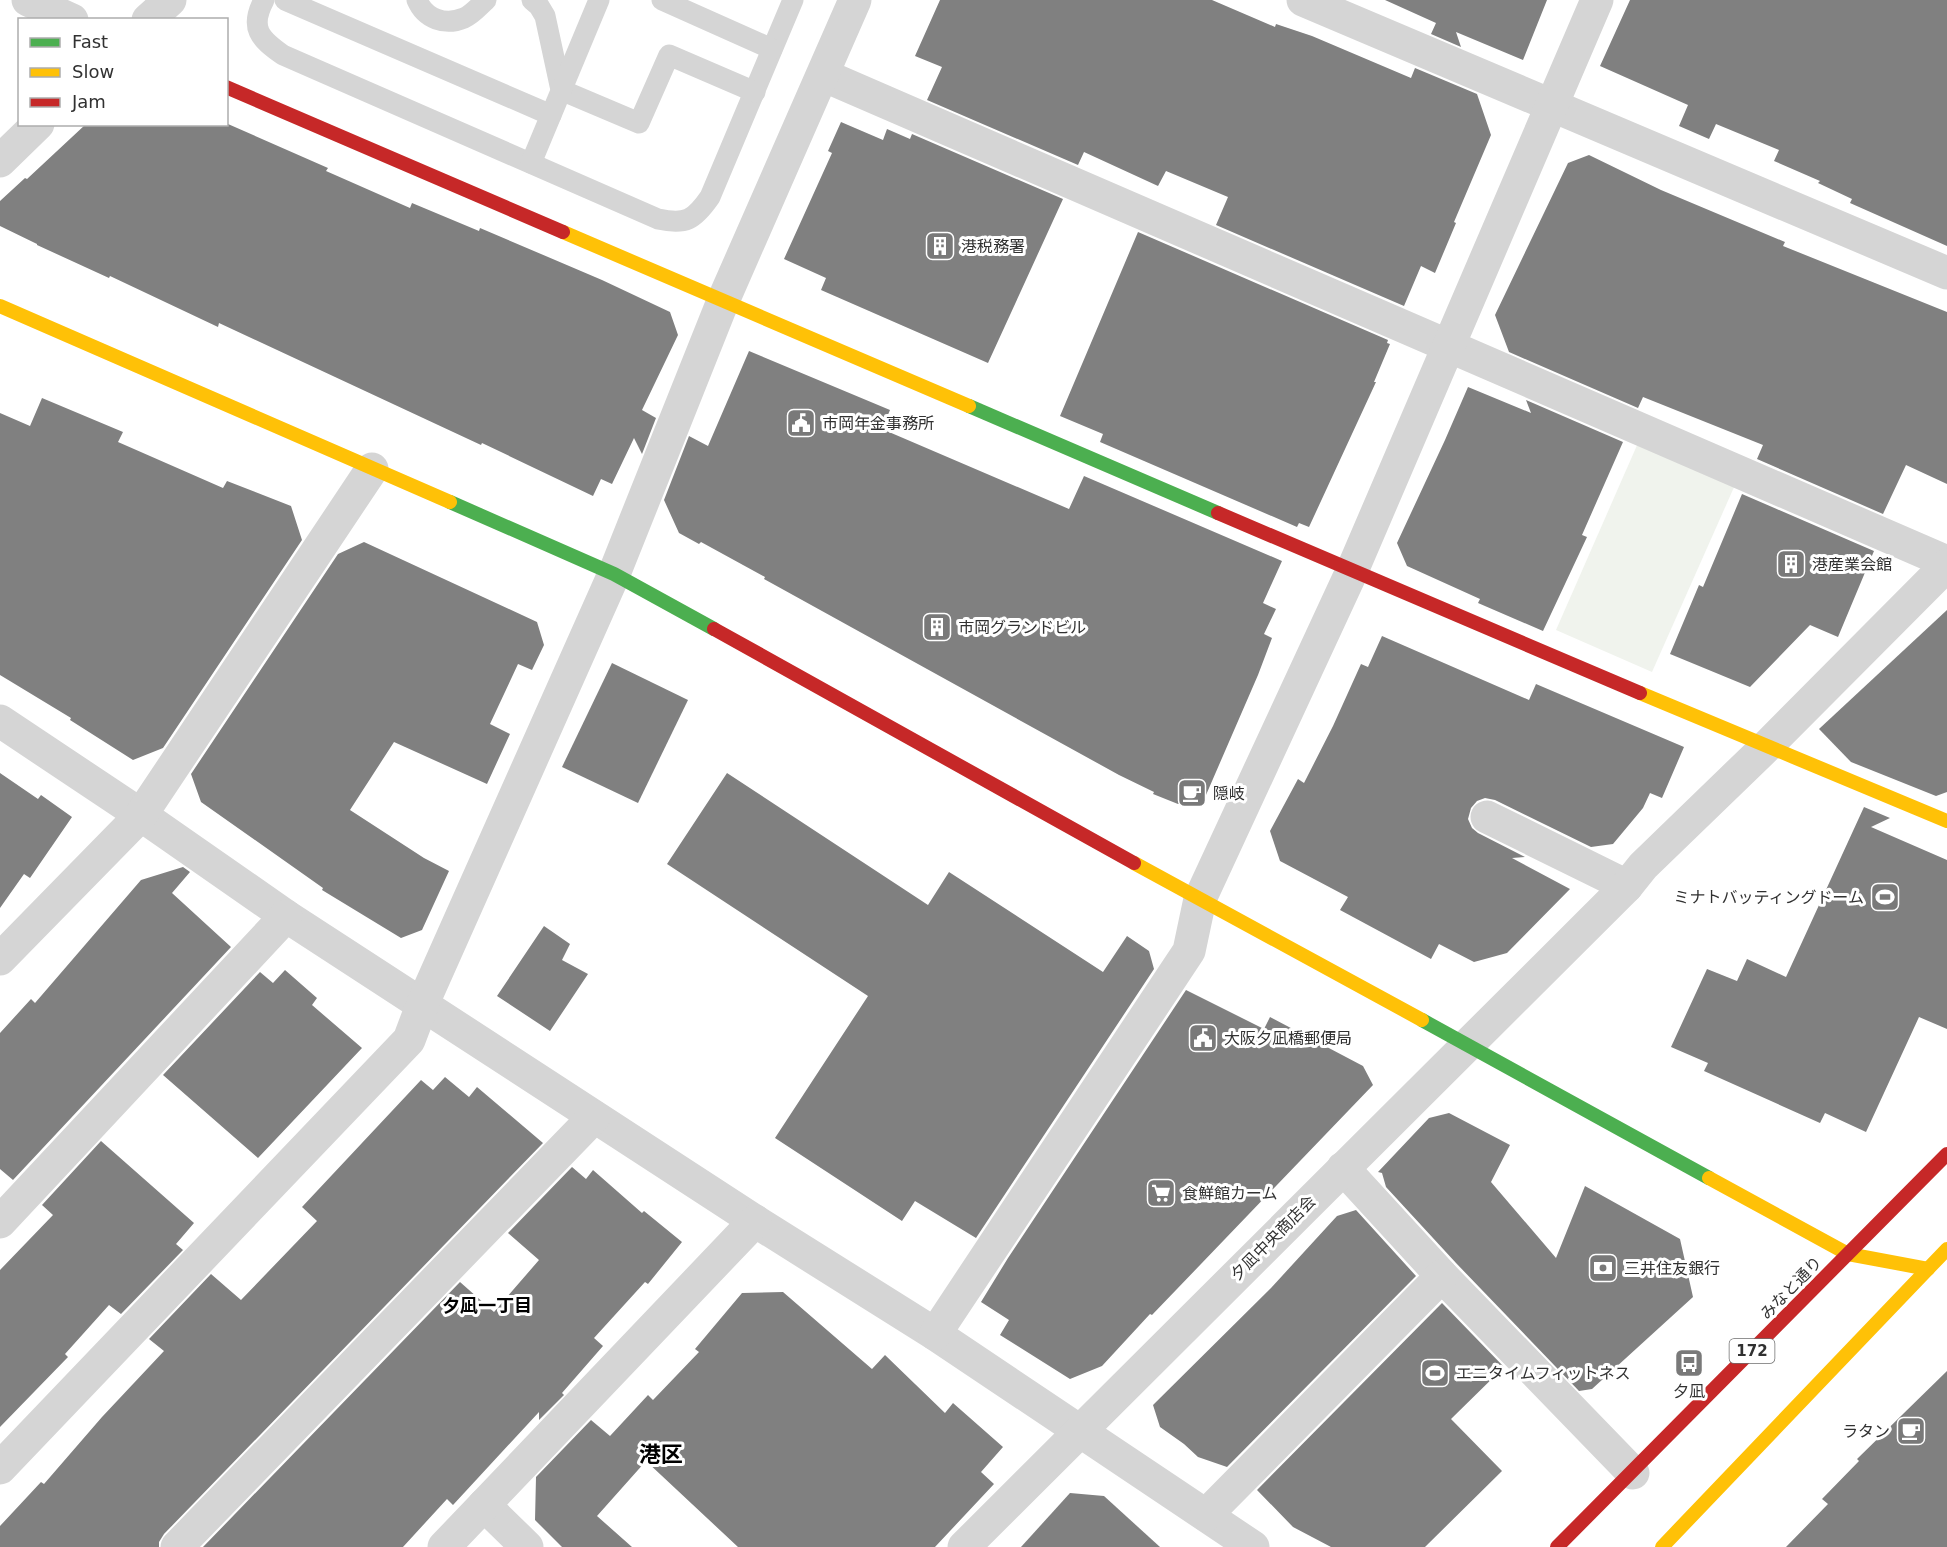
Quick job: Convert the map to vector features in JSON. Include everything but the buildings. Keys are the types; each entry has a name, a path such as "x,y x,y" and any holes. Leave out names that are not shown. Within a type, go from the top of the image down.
{"main road":[{"path":"228,88 1766,747 1944,816"},
{"path":"0,306 614,574 1200,899 1848,1254 1941,1264"},
{"name":"みなと通り","path":"1557,1547 1633,1473 1947,1154"},
{"path":"1662,1547 1941,1264"}],"street":[{"path":"28,0 68,18"},
{"path":"150,18 170,0"},
{"path":"0,1468 409,1040 423,1003 614,574 723,301 855,0"},
{"path":"1303,0 1947,273"},
{"path":"935,1334 1189,951 1200,899 1352,571 1597,0"},
{"path":"823,75 1947,563"},
{"path":"0,160 36,126"},
{"path":"0,959 141,815 372,469"},
{"name":"夕凪中央商店会","path":"964,1547 1627,886 1643,866 1766,747 1947,563"},
{"path":"0,721 286,916 755,1221 935,1334 1206,1515 1235,1542"},
{"path":"1487,818 1627,886"},
{"path":"0,1222 286,916"},
{"path":"177,1547 594,1117"},
{"path":"1343,1168 1442,1276 1633,1473"},
{"path":"444,1547 755,1221"},
{"path":"1206,1515 1442,1276"},
{"path":"484,1505 527,1547"}],"lane":[{"path":"264,0 257,17 257,29 261,38 283,55 658,219 682,221 699,213 710,197 794,0"},
{"path":"285,0 551,115"},
{"path":"417,0 428,16 441,21 465,18 486,0"},
{"path":"532,0 545,16 561,90"},
{"path":"531,163 599,0"},
{"path":"662,0 772,49"},
{"path":"561,90 639,123 669,55 755,92"}],"shaded area":[{"path":"1638,443 1735,485 1652,672 1556,630"}],"traffic: fast":[{"path":"969,406 1218,513"},
{"path":"450,502 614,574 714,629"},
{"path":"1422,1020 1709,1178"}],"traffic: slow":[{"path":"563,232 969,406"},
{"path":"0,306 450,502"},
{"path":"1640,693 1947,821"},
{"path":"1134,863 1422,1020"},
{"path":"1709,1178 1848,1254 1928,1269"},
{"path":"1662,1547 1947,1249"}],"traffic: jam":[{"path":"228,88 563,232"},
{"path":"1218,513 1640,693"},
{"path":"714,629 1134,863"},
{"path":"1557,1547 1947,1154"}],"place":[{"name":"港税務署","path":"940,246"},
{"name":"市岡年金事務所","path":"801,423"},
{"name":"港産業会館","path":"1791,564"},
{"name":"市岡グランドビル","path":"937,627"},
{"name":"隠岐","path":"1192,793"},
{"name":"ミナトバッティングドーム","path":"1885,897"},
{"name":"大阪夕凪橋郵便局","path":"1203,1038"},
{"name":"食鮮館カーム","path":"1161,1193"},
{"name":"三井住友銀行","path":"1603,1268"},
{"name":"夕凪","path":"1689,1363"},
{"name":"エニタイムフィットネス","path":"1435,1373"},
{"name":"ラタン","path":"1911,1431"}],"district":[{"name":"夕凪一丁目","path":"487,1305"},
{"name":"港区","path":"661,1454"}]}
